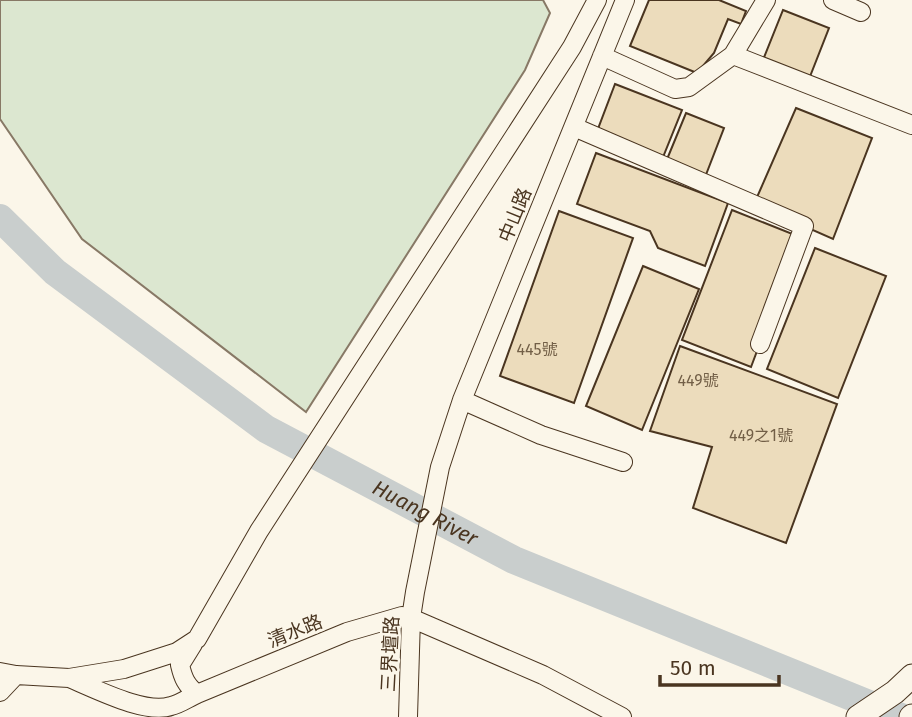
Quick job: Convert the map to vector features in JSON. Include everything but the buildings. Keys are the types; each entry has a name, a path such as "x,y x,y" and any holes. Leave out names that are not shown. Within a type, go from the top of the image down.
{"main road":[{"path":"858,717 895,692 912,676"}],"street":[{"path":"197,694 184,679 180,665 259,531 572,47 597,0"},
{"name":"中山路","path":"446,447 462,400 625,0"},
{"path":"602,56 675,89 689,87 733,55 766,0"},
{"path":"833,0 861,12"},
{"path":"733,55 912,125"},
{"path":"573,127 804,226 760,344"},
{"path":"462,400 541,435 623,461"},
{"name":"三界壇路","path":"408,717 411,618 446,447"},
{"name":"清水路","path":"69,678 124,701 157,709 171,706 347,632 402,616 411,618"},
{"path":"411,618 543,675 622,717"},
{"name":"清水路","path":"5,677 69,678 124,669 177,652 197,639"},
{"path":"0,692 5,677"}],"green space":[{"path":"0,0 543,0 550,13 525,70 306,412 82,239 0,119"}],"waterway":[{"name":"Huang River","path":"0,218 55,272 266,429 514,560 901,717"}]}
